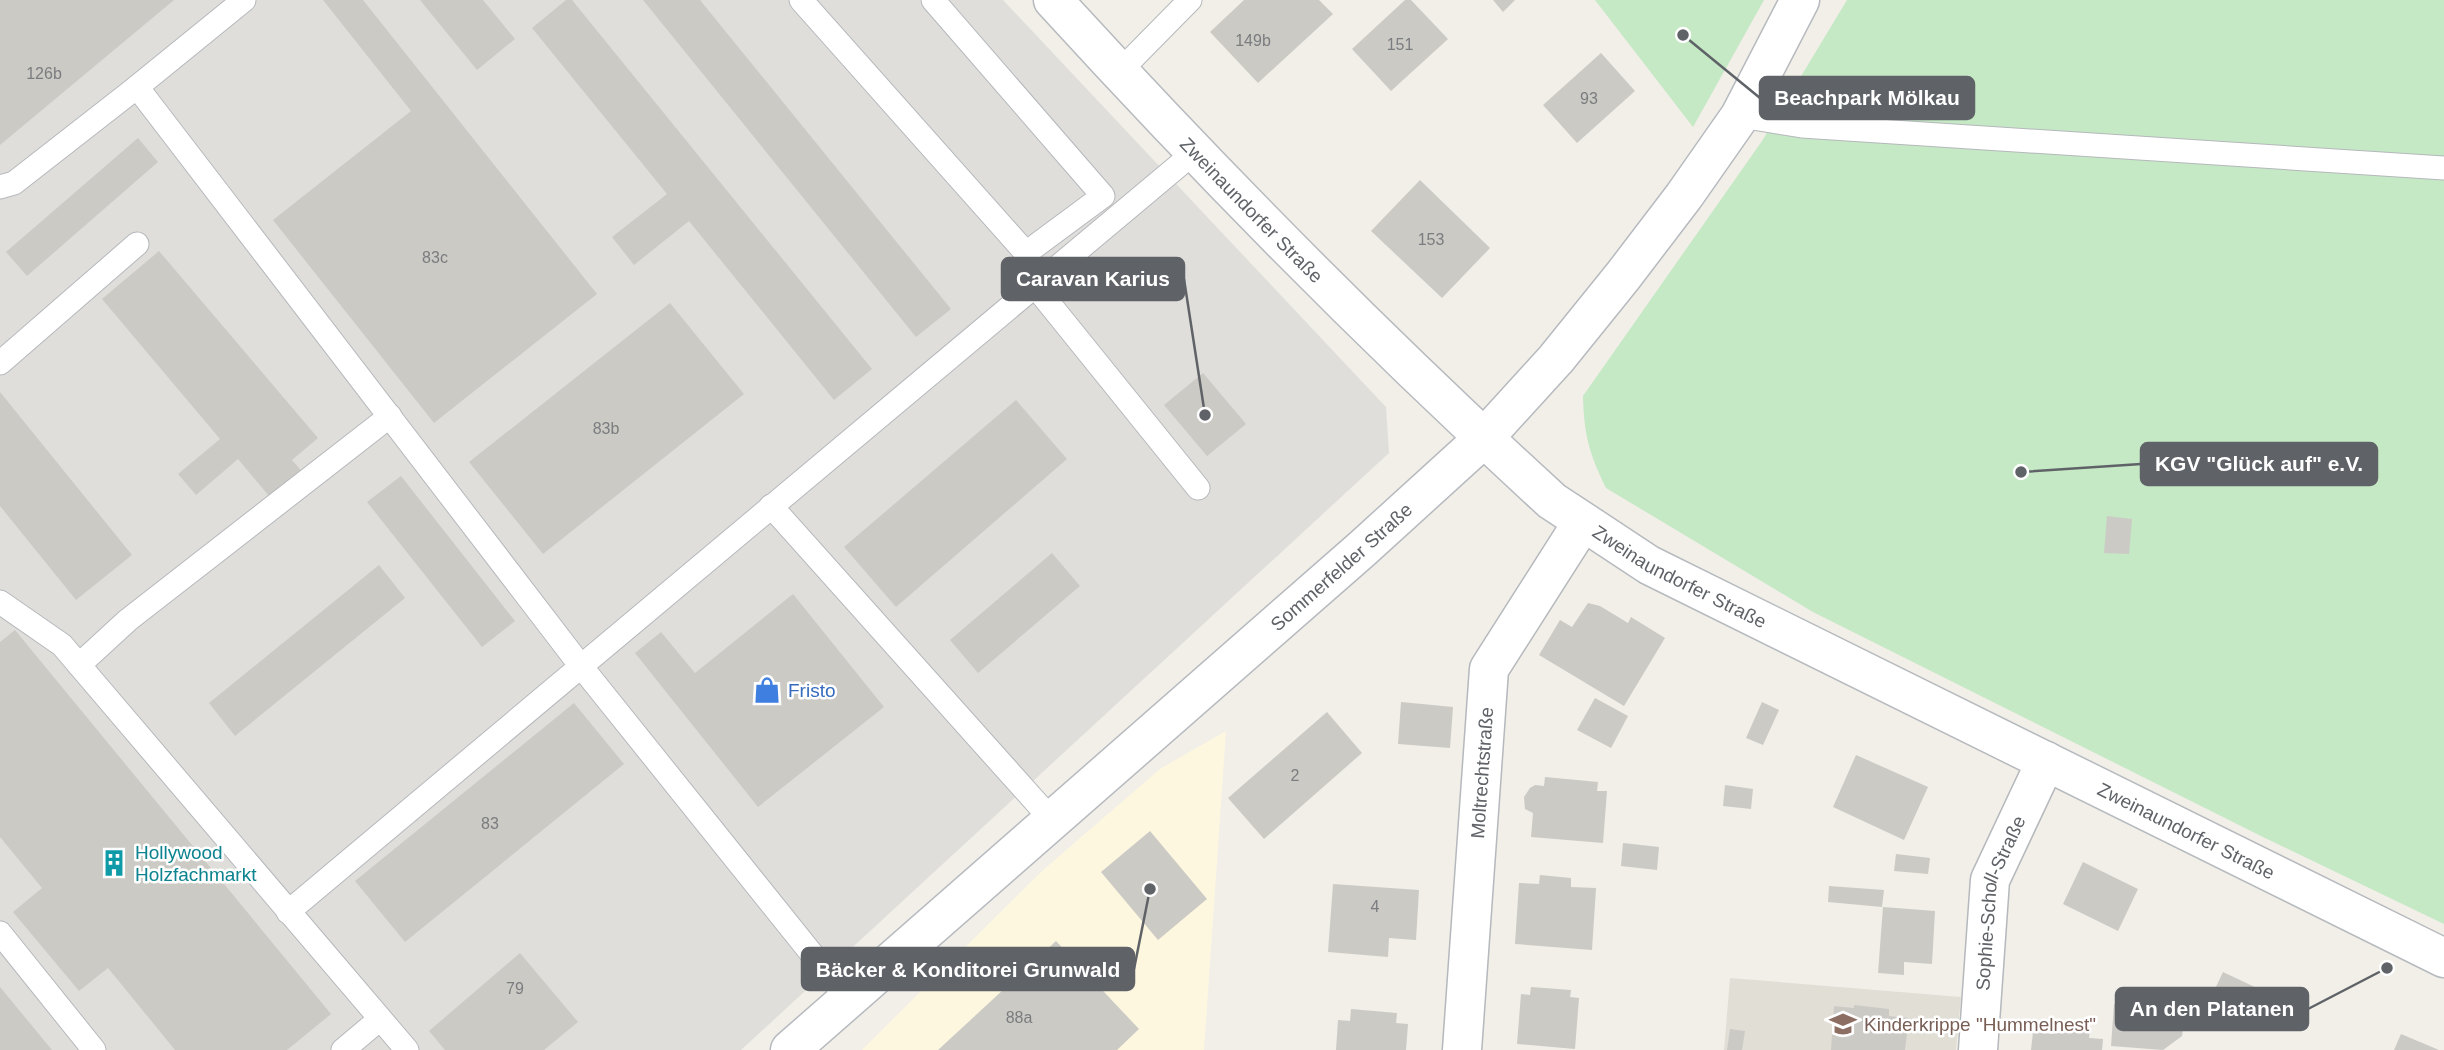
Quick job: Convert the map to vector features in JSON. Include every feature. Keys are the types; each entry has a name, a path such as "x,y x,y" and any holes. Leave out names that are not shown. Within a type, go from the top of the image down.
{"street":[{"name":"Zweinaundorfer Straße","path":"1054,0 1380,340 1483,439 1552,501 1582,523 1649,565 2444,958"},
{"name":"Sommerfelder Straße","path":"790,1050 1362,549 1483,439 1556,359 1684,196 1740,116 1800,0"},
{"name":"Moltrechtstraße","path":"1462,1050 1489,669 1582,523"},
{"name":"Sophie-Scholl-Straße","path":"1978,1050 1990,880 2046,761"}],"lane":[{"path":"0,187 14,183 244,0"},
{"path":"801,0 1026,253 1103,196 933,0"},
{"path":"1120,71 1190,0"},
{"path":"137,87 580,665 848,999"},
{"path":"1740,116 1801,126 2444,168"},
{"path":"288,912 1196,151"},
{"path":"0,363 137,244"},
{"path":"1034,286 1198,488"},
{"path":"79,666 128,620 390,416"},
{"path":"771,506 1051,819"},
{"path":"0,602 62,645 407,1050"},
{"path":"0,933 94,1050"},
{"path":"343,1050 380,1019"}],"shaded area":[{"path":"0,0 1003,0 1386,407 1389,453 741,1050 0,1050"},
{"path":"1226,731 1204,1050 862,1050 1042,871 1160,769"},
{"name":"Kinderkrippe \"Hummelnest\"","path":"1730,978 1961,997 1956,1050 1724,1050"}],"green space":[{"path":"1595,0 1764,0 1693,127"},
{"path":"1847,0 2444,0 2444,924 2265,838 1813,612 1606,488 1588,444 1583,396 1762,141"}],"building":[{"path":"0,0 174,0 0,145"},
{"path":"323,0 363,0 597,294 434,423 273,220 411,111"},
{"path":"420,0 483,0 515,39 477,70"},
{"path":"566,0 572,0 872,369 834,400 689,221 634,265 612,237 667,194 532,28"},
{"path":"643,0 700,0 951,309 916,337"},
{"path":"1244,0 1319,0 1333,14 1258,83 1210,32"},
{"path":"1405,0 1411,0 1448,39 1391,91 1352,49"},
{"path":"1493,0 1515,0 1503,12"},
{"path":"1601,53 1635,91 1577,143 1543,105"},
{"path":"138,138 158,162 27,276 6,252"},
{"path":"1420,180 1490,248 1442,298 1371,231"},
{"path":"159,251 318,438 292,460 305,475 274,502 238,459 196,495 178,474 220,439 102,299"},
{"path":"670,303 744,394 543,554 469,462"},
{"path":"1203,373 1246,424 1207,456 1164,405"},
{"path":"0,392 132,555 76,600 0,506"},
{"path":"1016,400 1067,459 896,607 844,547"},
{"path":"401,476 515,621 482,647 367,502"},
{"path":"2107,516 2132,519 2129,554 2104,553"},
{"path":"1052,553 1080,586 978,673 950,640"},
{"path":"379,565 405,598 235,736 209,703"},
{"name":"Fristo","path":"793,594 884,707 758,807 635,653 661,632 695,673"},
{"path":"1588,603 1600,606 1628,623 1631,617 1665,638 1624,706 1539,655 1560,620 1572,627"},
{"name":"Hollywood Holzfachmarkt","path":"15,630 331,1014 287,1050 175,1050 108,968 79,991 13,912 42,888 0,837 0,642"},
{"path":"1595,698 1628,716 1611,748 1577,730"},
{"path":"1401,702 1453,707 1450,748 1398,744"},
{"path":"1762,702 1779,710 1763,745 1746,738"},
{"path":"574,703 624,764 405,942 355,881"},
{"path":"1327,712 1362,753 1264,839 1228,798"},
{"path":"1856,755 1928,787 1904,840 1833,807"},
{"path":"1545,777 1598,782 1597,791 1607,791 1603,843 1531,837 1533,813 1525,809 1524,797 1535,785 1544,786"},
{"path":"1725,785 1753,789 1751,809 1723,806"},
{"path":"1150,831 1207,899 1158,940 1101,872"},
{"path":"1623,843 1659,847 1657,870 1621,866"},
{"path":"1896,854 1930,858 1928,874 1894,871"},
{"path":"2083,862 2138,889 2118,931 2063,904"},
{"path":"1540,875 1571,878 1571,887 1596,888 1592,950 1515,944 1519,883 1539,884"},
{"path":"1333,884 1419,890 1416,940 1389,938 1388,957 1328,952"},
{"path":"1829,886 1884,890 1882,907 1828,902"},
{"path":"1883,907 1935,911 1932,964 1904,962 1904,975 1878,973"},
{"path":"1056,941 1139,1029 1117,1050 938,1050"},
{"path":"520,953 578,1022 544,1050 445,1050 429,1031"},
{"path":"2223,972 2261,990 2244,1027 2206,1008"},
{"path":"0,987 52,1050 0,1050"},
{"path":"1531,987 1571,990 1570,997 1579,998 1575,1049 1517,1044 1521,994 1530,995"},
{"path":"2114,1004 2164,1008 2185,1018 2182,1036 2163,1050 2111,1046"},
{"path":"1854,1005 1889,1009 1889,1016 1909,1018 1905,1050 1831,1050 1834,1006 1854,1008"},
{"path":"1351,1009 1397,1013 1396,1023 1408,1024 1406,1050 1336,1050 1338,1020 1350,1021"},
{"path":"2054,1025 2090,1028 2089,1038 2103,1039 2102,1050 2031,1050 2033,1032 2053,1034"},
{"path":"1730,1029 1745,1031 1742,1050 1727,1050"},
{"path":"2401,1034 2439,1050 2394,1050"}],"place":[{"name":"Beachpark Mölkau","path":"1683,35"},
{"name":"Caravan Karius","path":"1205,415"},
{"name":"KGV \"Glück auf\" e.V.","path":"2021,472"},
{"name":"Fristo","path":"767,690"},
{"name":"Hollywood Holzfachmarkt","path":"114,863"},
{"name":"Bäcker & Konditorei Grunwald","path":"1150,889"},
{"name":"An den Platanen","path":"2387,968"},
{"name":"Kinderkrippe \"Hummelnest\"","path":"1843,1024"}]}
